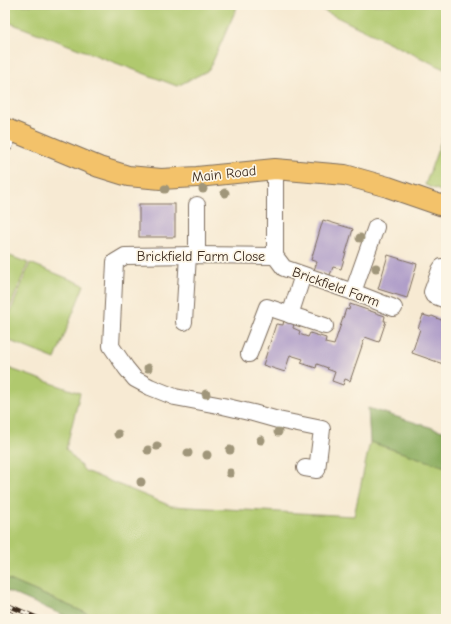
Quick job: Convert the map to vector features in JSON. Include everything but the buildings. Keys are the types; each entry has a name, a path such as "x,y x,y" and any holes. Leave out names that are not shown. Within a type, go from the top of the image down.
{"main road":[{"name":"Main Road","path":"7,134 128,176 161,179 275,169 345,175 388,187 446,207"}],"street":[{"path":"274,256 275,169"},
{"path":"184,322 193,255 197,205"},
{"path":"353,292 376,227"},
{"name":"Brickfield Farm Close","path":"274,256 125,256 115,262 111,346 135,378 150,387 175,397 253,412 278,420 322,429 317,470 305,468"},
{"name":"Brickfield Farm","path":"274,256 284,268 394,308"},
{"path":"446,268 442,268 440,270 432,293 433,295 446,300"},
{"path":"290,315 302,275"},
{"path":"249,354 267,307 325,326"}],"green space":[{"path":"5,5 238,5 209,70 177,86 5,21"},
{"path":"312,5 446,5 446,70"},
{"path":"446,127 446,193 425,185"},
{"path":"5,254 28,263 5,320"},
{"path":"30,263 84,285 55,359 5,339 5,326"},
{"path":"5,367 80,393 66,449 85,471 171,506 354,516 370,442 446,467 446,619 100,619 5,578"},
{"path":"368,408 446,432 446,467 370,442"},
{"path":"5,578 100,619 72,619 5,590"}],"railway":[{"path":"5,604 40,619"},
{"path":"5,611 22,619"}]}
